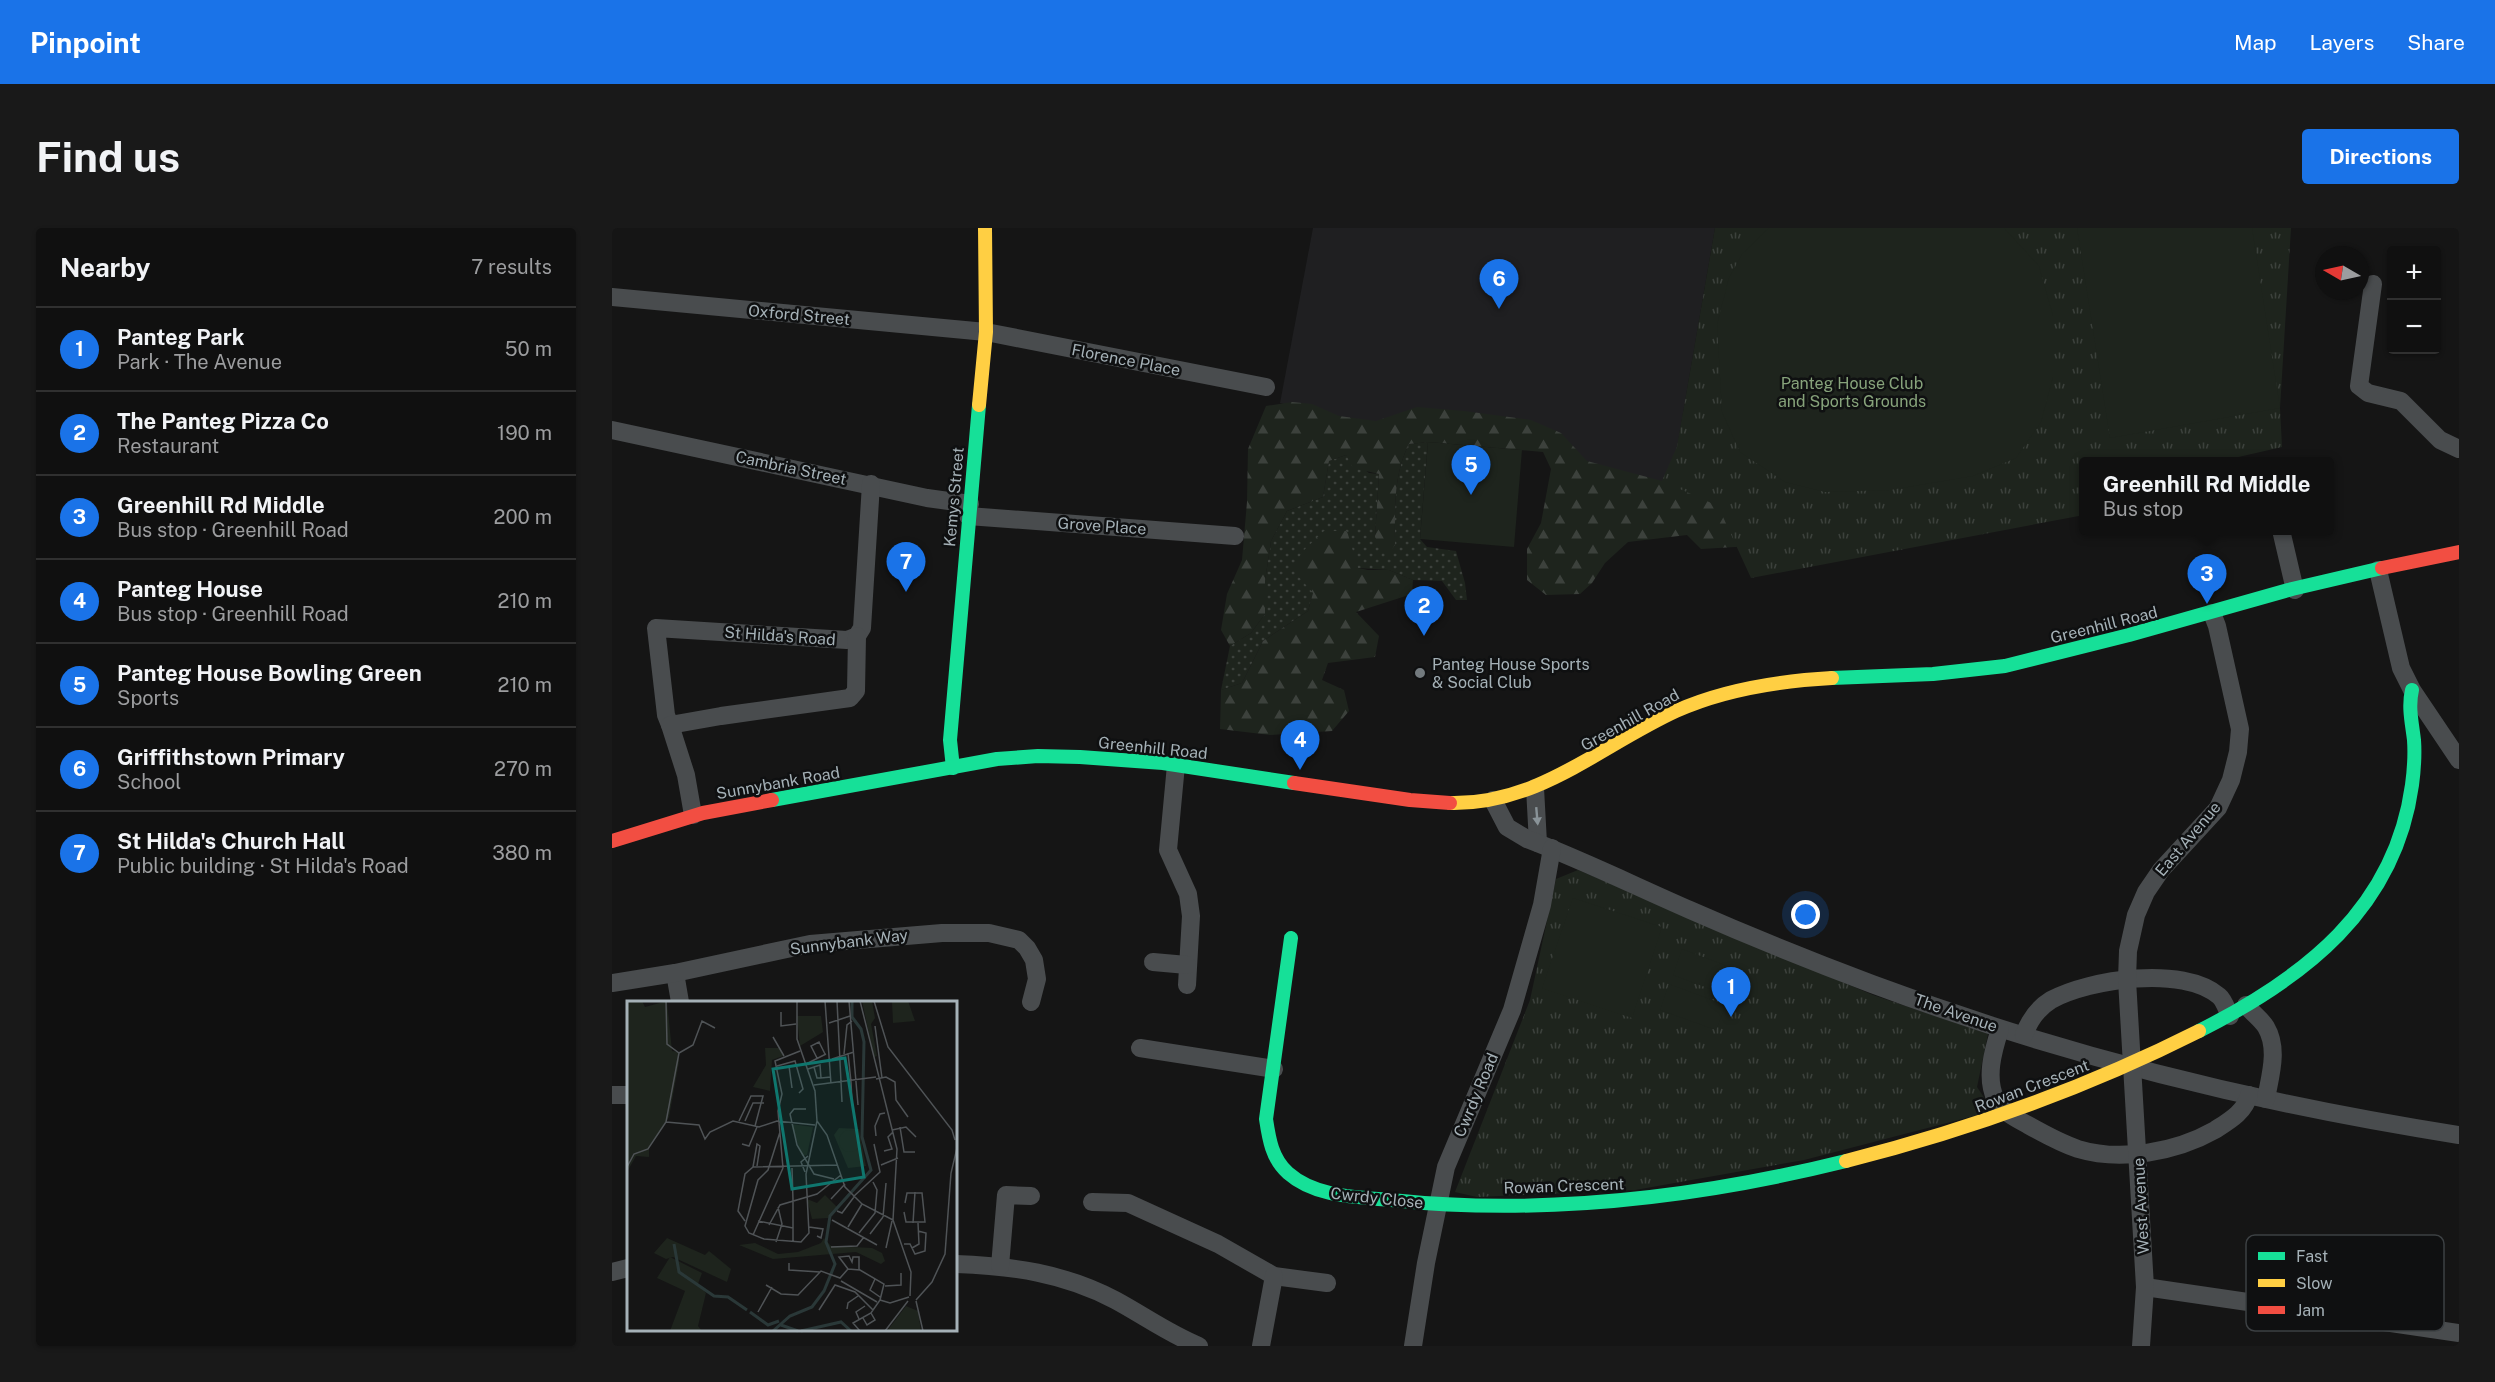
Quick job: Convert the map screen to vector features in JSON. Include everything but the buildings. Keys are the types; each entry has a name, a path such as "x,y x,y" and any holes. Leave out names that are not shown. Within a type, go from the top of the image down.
{"street":[{"name":"Kemys Street","path":"952,768 950,740 986,332 985,228"},
{"path":"2373,284 2359,386 2368,393 2401,400 2440,440 2459,449"},
{"name":"Oxford Street","path":"612,297 986,332"},
{"name":"Florence Place","path":"986,332 1266,387"},
{"name":"Cambria Street","path":"612,430 871,484 969,510"},
{"name":"St Hilda's Road","path":"670,725 666,715 656,627 847,640 857,636 862,628 871,484"},
{"name":"Grove Place","path":"969,510 1235,536"},
{"path":"2282,535 2295,590"},
{"name":"Greenhill Road","path":"952,768 997,759 1034,755 1118,759 1176,765 1402,798 1463,802 1493,800 1535,788 1585,764 1656,721 1700,701 1737,690 1779,681 1948,674 1998,668 2141,633 2238,604 2459,552"},
{"path":"2378,570 2402,668 2412,690 2459,760"},
{"name":"East Avenue","path":"2132,1066 2127,980 2130,942 2136,915 2146,892 2161,870 2218,808 2231,780 2238,752 2240,729 2235,699 2212,613"},
{"path":"693,815 686,776 670,725 850,698 856,691 857,636"},
{"name":"Rowan Crescent","path":"1438,1204 1578,1205 1657,1198 1740,1185 1886,1151 2010,1114 2132,1066 2230,1016 2294,976 2329,947 2374,894 2403,830 2409,806 2414,777 2415,745 2409,700 2412,690"},
{"path":"1176,765 1168,850 1188,894 1191,916 1186,985"},
{"name":"Sunnybank Road","path":"614,835 693,815 952,768"},
{"name":"Cwrdy Road","path":"1413,1346 1426,1263 1446,1167 1512,1010 1542,905 1545,846 1535,788"},
{"name":"The Avenue","path":"1493,800 1507,827 1545,846 1693,911 1842,972 2000,1029 2132,1066 2257,1097 2348,1116 2459,1135"},
{"name":"Sunnybank Way","path":"612,983 675,973 810,944 942,933 989,933 1019,940 1027,948 1034,960 1037,979 1031,1002"},
{"name":"Cwrdy Close","path":"1291,938 1266,1119 1269,1143 1276,1161 1291,1175 1321,1192 1438,1204"},
{"path":"1153,962 1187,965"},
{"path":"675,973 680,1001"},
{"path":"2024,1035 2030,1019 2050,1001 2075,990 2101,983 2127,980 2166,978 2200,985 2220,997 2230,1016"},
{"path":"2000,1029 1990,1075 1997,1102 2010,1114 2059,1142 2080,1149 2139,1154 2157,1152 2205,1136 2232,1119 2248,1102 2257,1097 2272,1067 2272,1045 2266,1027 2247,1005"},
{"path":"1140,1048 1274,1069"},
{"name":"West Avenue","path":"2132,1066 2139,1154 2145,1287 2141,1346"},
{"path":"1000,1266 1006,1195 1030,1196"},
{"path":"1092,1202 1130,1195 1274,1276 1327,1283"},
{"path":"957,1264 1000,1266 1040,1272 1086,1286 1199,1346"},
{"path":"612,1272 627,1268"},
{"path":"1262,1346 1274,1276"},
{"path":"2145,1287 2246,1302"},
{"path":"2444,1331 2459,1333"}],"shaded area":[{"path":"1313,228 1715,228 1670,488 1560,471 1550,440 1404,434 1280,403"}],"green space":[{"name":"Panteg House Club and Sports Grounds","path":"1715,228 2291,228 2280,408 2282,447 2238,457 2079,457 2079,516 1751,578 1718,506 1662,481 1677,447"},
{"path":"1769,228 2004,228 2039,266 2053,316 2053,377 2041,422 2016,458 1973,476 1890,490 1825,492 1785,482 1740,452 1722,412 1717,324 1729,278 1742,254"},
{"path":"2077,228 2252,228 2280,408 2110,438"},
{"path":"1292,402 1312,404 1339,416 1376,421 1417,407 1531,420 1561,433 1587,461 1662,481 1677,447 1683,413 1752,546 1701,549 1687,535 1628,542 1605,563 1592,583 1580,594 1546,595 1527,580 1527,549 1541,523 1551,469 1543,452 1428,442 1409,444 1398,481 1395,506 1395,545 1386,556 1375,537 1379,474 1353,468 1346,455 1329,461 1323,497 1287,511 1271,541 1265,581 1265,614 1251,633 1230,646 1221,630 1227,594 1242,560 1247,502 1248,449 1266,406"},
{"path":"1428,442 1420,539 1427,547 1456,551 1467,600 1456,600 1442,581 1413,580 1389,570 1358,568 1313,593 1308,611 1263,641 1242,683 1221,690 1230,646 1251,633 1265,614 1265,581 1271,541 1287,511 1323,497 1329,461 1346,455 1369,473 1379,474 1375,537 1395,545 1396,493 1400,468 1409,444"},
{"path":"1428,442 1522,450 1514,547 1420,539"},
{"path":"1324,531 1347,531 1358,568 1389,570 1413,580 1412,594 1356,612 1379,636 1375,657 1328,663 1322,680 1344,690 1349,711 1332,731 1270,735 1220,729 1221,690 1242,683 1263,641 1308,611 1313,593 1292,569 1303,551"},
{"path":"1578,870 1873,995 1988,1034 1977,1087 1993,1111 1804,1160 1635,1190 1477,1197 1455,1192 1530,1000 1556,879"},
{"path":"1573,898 1662,927 1632,1018 1542,988"},
{"path":"1682,949 1738,970 1729,996 1673,975"},
{"path":"1669,984 1726,1005 1716,1030 1660,1010"}],"traffic: fast":[{"path":"953,768 950,740 979,405"},
{"path":"1832,678 1933,674 2005,666 2129,635 2292,589 2382,568"},
{"path":"2199,1031 2274,988 2308,963 2338,935 2365,903 2386,868 2402,829 2412,785 2414,768 2414,740 2410,709 2412,690"},
{"path":"772,800 997,759 1038,756 1163,763 1294,783"},
{"path":"1291,938 1266,1119 1270,1141 1278,1161 1288,1173 1311,1187 1350,1196 1448,1204 1506,1206 1563,1204 1677,1194 1734,1185 1846,1161"}],"traffic: slow":[{"path":"979,405 986,332 985,228"},
{"path":"1450,803 1482,801 1540,784 1648,725 1713,697 1752,687 1832,678"},
{"path":"1846,1161 1937,1136 2026,1106 2113,1071 2199,1031"}],"traffic: jam":[{"path":"2382,568 2459,552"},
{"path":"1294,783 1410,800 1450,803"},
{"path":"612,841 703,813 772,800"}],"place":[{"name":"Griffithstown Primary","path":"1499,309"},
{"name":"Panteg House Bowling Green","path":"1471,495"},
{"name":"St Hilda's Church Hall","path":"906,592"},
{"name":"Greenhill Rd Middle","path":"2207,604"},
{"name":"The Panteg Pizza Co","path":"1424,636"},
{"name":"Panteg House Sports & Social Club","path":"1420,673"},
{"name":"Panteg House","path":"1300,770"},
{"name":"Panteg Park","path":"1731,1017"}]}
